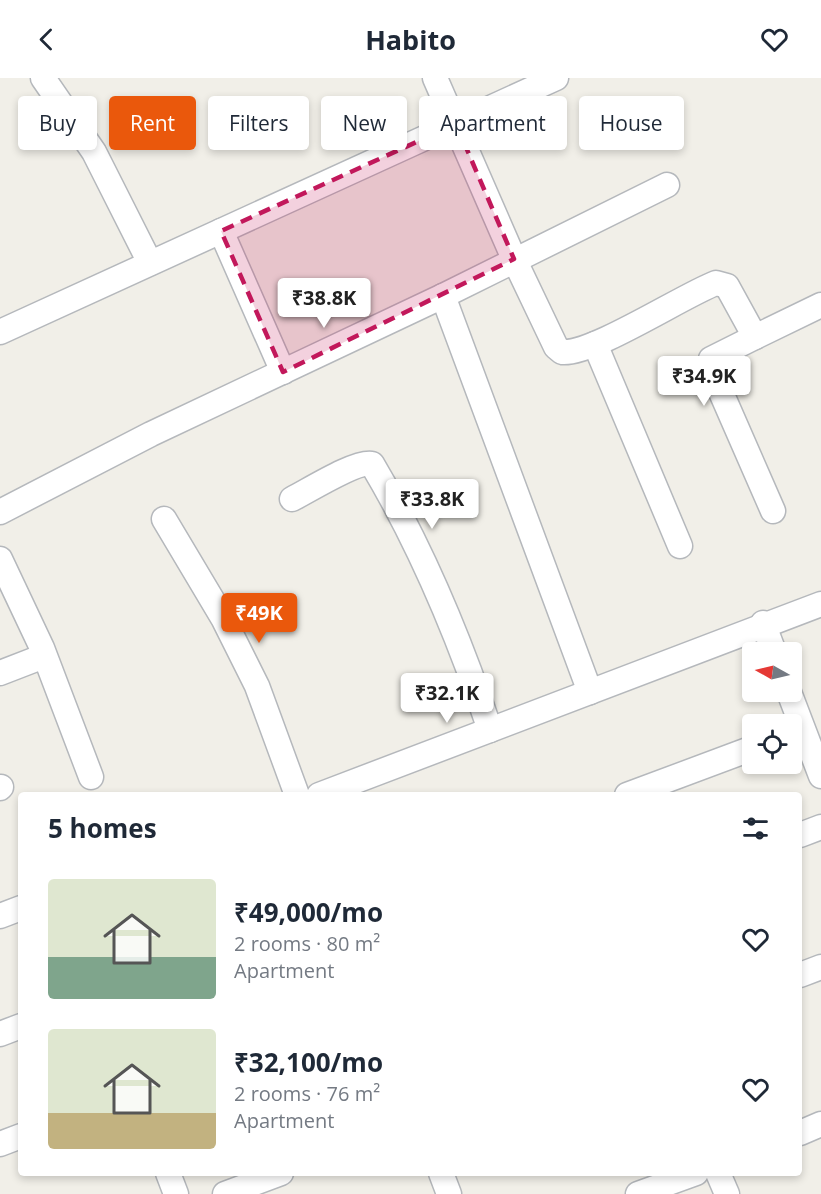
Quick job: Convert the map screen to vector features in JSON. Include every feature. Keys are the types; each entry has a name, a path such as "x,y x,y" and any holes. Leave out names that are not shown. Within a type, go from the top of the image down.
{"street":[{"path":"43,78 94,152 150,263"},
{"path":"435,78 443,96"},
{"path":"517,96 556,78"},
{"path":"0,332 419,141"},
{"path":"467,150 514,260 556,347 567,353 595,344 716,283 722,283 732,293 755,337"},
{"path":"0,512 151,434 443,297 667,185"},
{"path":"221,231 283,372"},
{"path":"443,297 590,692"},
{"path":"773,511 710,367 714,357 821,305"},
{"path":"595,344 680,546"},
{"path":"292,499 353,468 365,463 372,464 427,565 467,662 490,730"},
{"path":"164,519 223,618 257,686 296,792"},
{"path":"0,559 44,656 91,777"},
{"path":"327,792 763,624 821,604"},
{"path":"763,624 770,642"},
{"path":"0,674 44,656"},
{"path":"802,739 821,776"},
{"path":"635,792 742,752"},
{"path":"802,834 821,827"},
{"path":"0,916 18,909"},
{"path":"802,974 821,967"},
{"path":"0,1034 18,1027"},
{"path":"802,1132 821,1124"},
{"path":"0,1144 18,1137"},
{"path":"169,1176 176,1194"},
{"path":"225,1194 273,1176"},
{"path":"442,1176 448,1194"},
{"path":"638,1194 688,1176"},
{"path":"719,1176 727,1194"}],"highlighted area":[{"path":"456,124 514,259 283,372 221,231"}]}
